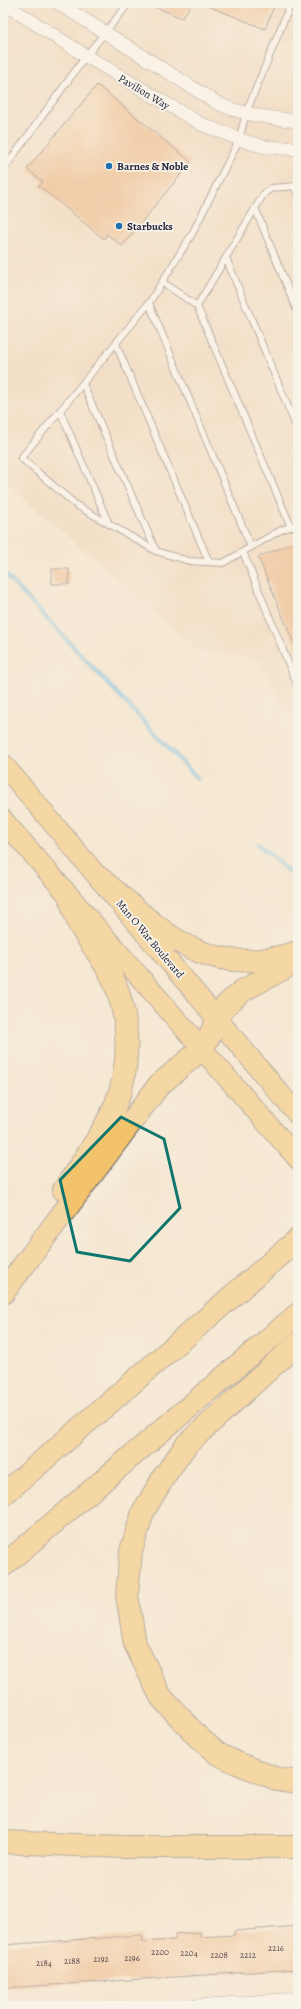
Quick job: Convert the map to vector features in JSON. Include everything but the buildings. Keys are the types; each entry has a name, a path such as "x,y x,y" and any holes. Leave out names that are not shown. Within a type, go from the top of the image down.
{"highway":[{"path":"100,878 168,936 203,954 238,960 271,959 298,952"},
{"path":"3,1284 102,1131 115,1106 122,1082 126,1058 126,1034 114,982 101,956 80,926 70,898"},
{"path":"3,1294 159,1085 203,1048 225,1006 242,991 298,961"},
{"path":"3,1495 298,1239"},
{"path":"3,1566 298,1314"},
{"path":"298,1343 187,1444 165,1475 143,1512 131,1551 127,1595 135,1644 161,1697 198,1737 218,1754 277,1779 298,1782"},
{"path":"3,1842 124,1847 298,1848"}],"main road":[{"name":"Man O War Boulevard","path":"3,764 61,831 217,1020 298,1115"},
{"path":"3,820 203,1048 298,1159"}],"street":[{"name":"Pavilion Way","path":"3,3 86,56 201,124 239,140 266,147 298,149"},
{"path":"58,3 217,103 231,110 267,118 298,121"},
{"path":"194,2006 298,1999"}],"lane":[{"path":"3,170 86,56 129,3"},
{"path":"291,3 246,113 239,140 192,234 149,303 21,458 76,505 156,551 189,561 223,563 251,547 298,524"},
{"path":"197,306 263,195 270,188 296,186 298,195"},
{"path":"256,208 298,313"},
{"path":"226,258 298,430"},
{"path":"162,282 197,306 291,527"},
{"path":"149,303 251,547"},
{"path":"116,344 209,562"},
{"path":"83,384 156,551"},
{"path":"60,411 109,524"},
{"path":"243,552 298,687"}],"highlighted area":[{"path":"121,1117 164,1139 180,1208 130,1261 77,1252 60,1180"}],"shaded area":[{"path":"3,3 298,3 298,739 259,659 198,650 3,480"}],"waterway":[{"path":"3,572 197,778"},
{"path":"258,844 289,872"}],"place":[{"name":"Barnes & Noble","path":"109,166"},
{"name":"Starbucks","path":"119,226"}]}
